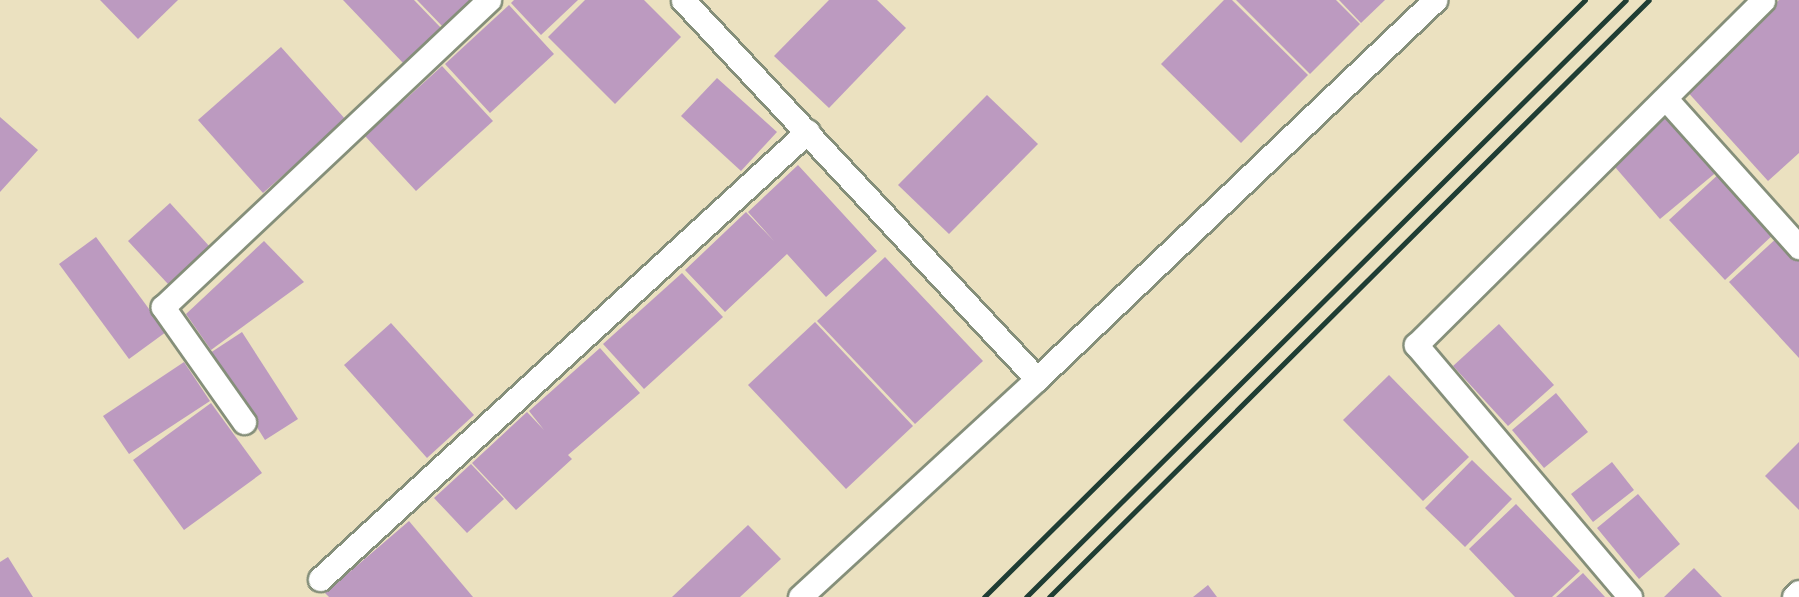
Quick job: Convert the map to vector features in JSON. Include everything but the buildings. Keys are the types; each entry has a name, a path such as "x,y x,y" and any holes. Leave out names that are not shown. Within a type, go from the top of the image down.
{"street":[{"path":"244,422 163,307 489,0"},
{"path":"683,0 1037,379"},
{"path":"800,597 1037,379 1435,0"},
{"path":"1630,597 1416,345 1763,0"},
{"path":"1666,99 1799,247"},
{"path":"320,579 808,131"},
{"path":"1794,597 1799,592"}],"railway":[{"path":"984,597 1585,0"},
{"path":"1026,597 1626,0"},
{"path":"1049,597 1649,0"}]}
